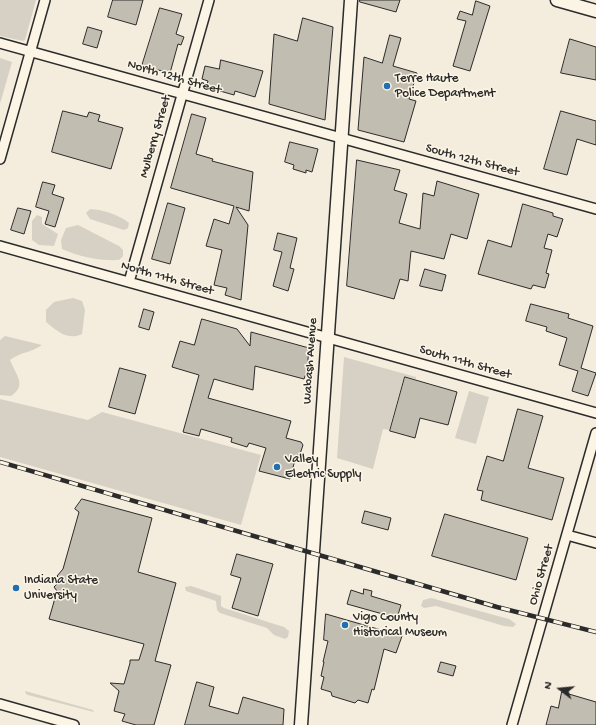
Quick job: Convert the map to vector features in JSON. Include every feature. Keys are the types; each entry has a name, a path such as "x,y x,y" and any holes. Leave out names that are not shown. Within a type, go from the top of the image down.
{"main road":[{"name":"Wabash Avenue","path":"301,725 351,0"},
{"path":"557,0 596,11"}],"street":[{"path":"0,159 45,0"},
{"name":"Mulberry Street","path":"129,282 209,0"},
{"name":"North 12th Street","path":"0,43 341,138"},
{"name":"South 12th Street","path":"341,138 596,209"},
{"name":"North 11th Street","path":"0,246 327,338"},
{"name":"South 11th Street","path":"327,338 596,413"},
{"name":"Ohio Street","path":"512,725 596,432"},
{"path":"567,535 596,543"},
{"path":"0,704 74,725"}],"shaded area":[{"path":"0,0 36,0 25,40 23,41 0,36"},
{"path":"0,58 12,62 0,104"},
{"path":"90,209 105,211 120,217 129,223 128,228 124,230 90,219 86,213"},
{"path":"37,215 42,217 42,224 58,234 54,246 39,245 32,240 32,221"},
{"path":"78,225 119,246 123,250 123,256 119,260 97,259 62,249 61,240 66,228"},
{"path":"73,298 82,301 85,310 82,334 77,336 67,336 54,329 46,322 46,310 54,302"},
{"path":"5,336 42,345 10,360 19,379 19,388 11,396 0,395 0,340"},
{"path":"344,357 416,377 416,379 404,377 389,430 383,429 373,469 337,458"},
{"path":"469,391 489,397 476,444 455,438"},
{"path":"0,399 88,420 102,412 261,455 241,525 0,457"},
{"path":"191,586 221,596 221,606 224,608 284,627 289,631 288,637 285,639 274,635 267,628 220,613 217,610 216,601 186,591 185,587"},
{"path":"431,598 509,619 516,624 513,627 504,626 436,606 424,608 421,606 423,600"},
{"path":"25,691 93,710 94,712 28,695"}],"building":[{"path":"113,0 143,0 136,25 108,17"},
{"path":"360,0 400,0 396,12 360,2"},
{"path":"476,1 490,6 470,71 453,66 466,21 457,19 460,11 472,15"},
{"path":"160,8 182,14 176,34 184,37 181,45 178,44 170,73 142,66"},
{"path":"303,18 333,27 325,120 269,104 274,34 297,41"},
{"path":"88,27 102,31 97,48 83,44"},
{"name":"Terre Haute Police Department","path":"390,35 401,38 393,66 417,73 409,99 416,101 404,142 358,130 364,57 382,63"},
{"path":"570,39 596,47 596,80 561,73"},
{"path":"221,60 263,71 255,97 235,91 234,95 206,87 208,81 202,79 205,66 219,69"},
{"path":"63,111 87,117 89,112 100,115 98,121 123,128 111,169 52,152"},
{"path":"561,111 596,121 596,145 577,139 567,175 544,169"},
{"path":"192,114 206,118 196,154 213,159 212,161 253,172 249,211 236,207 248,225 241,300 225,295 227,288 214,285 222,250 206,246 214,219 229,224 234,206 171,188"},
{"path":"290,142 318,149 312,172 306,170 306,173 293,169 294,165 285,162"},
{"path":"357,160 400,170 394,190 407,194 399,223 420,229 423,193 434,196 437,181 479,194 467,239 451,234 444,259 411,251 408,281 400,279 394,299 347,286"},
{"path":"43,182 55,185 52,194 64,198 55,227 45,224 49,211 36,207"},
{"path":"168,203 185,208 170,264 152,259"},
{"path":"523,204 553,213 553,216 563,219 557,237 548,234 544,248 552,250 546,273 549,274 545,288 533,285 531,289 478,274 488,240 511,247"},
{"path":"18,208 31,211 24,234 11,230"},
{"path":"278,233 297,238 290,268 294,269 288,291 273,286 282,252 274,250"},
{"path":"425,269 446,275 442,291 420,286"},
{"path":"531,304 569,314 568,318 593,326 581,368 596,373 588,396 572,391 578,371 559,365 567,338 546,331 547,327 526,321"},
{"path":"144,309 154,312 149,330 139,327"},
{"path":"202,319 237,329 250,346 251,332 309,348 307,371 304,379 255,366 253,390 214,379 208,398 291,421 286,438 301,442 303,445 300,454 296,456 290,479 259,471 266,448 249,443 247,447 231,442 232,438 201,429 199,436 183,432 199,375 172,367 180,341 194,345"},
{"path":"120,368 146,375 135,414 109,407"},
{"path":"405,377 457,392 448,425 420,418 415,438 390,431"},
{"path":"518,409 543,416 528,468 564,478 552,520 481,500 483,491 477,490 487,456 503,461"},
{"path":"82,499 152,518 138,572 176,583 155,661 171,665 154,725 136,725 122,721 125,714 114,711 119,691 110,683 124,684 130,660 139,660 144,644 49,619 57,591 54,587 61,580 57,576 63,569 79,512 75,509"},
{"path":"365,511 391,518 388,530 362,523"},
{"path":"445,514 528,538 516,580 432,556"},
{"path":"237,554 273,564 258,616 232,608 241,578 231,575"},
{"path":"364,589 372,591 371,596 401,605 397,618 347,604 351,590 363,594"},
{"path":"326,614 402,636 396,653 384,649 374,690 372,689 368,703 358,700 355,703 332,696 331,692 321,689 324,677 321,676 323,662 328,641 324,640"},
{"path":"441,662 456,666 453,676 438,672"},
{"path":"197,682 214,687 209,706 238,714 243,697 284,709 283,725 185,725"},
{"path":"562,692 596,702 596,725 546,725 551,706 558,708"}],"railway":[{"path":"0,462 497,607 596,632"}],"place":[{"name":"Terre Haute Police Department","path":"387,86"},
{"name":"Valley Electric Supply","path":"277,467"},
{"name":"Indiana State University","path":"16,588"},
{"name":"Vigo County Historical Museum","path":"345,625"}]}
